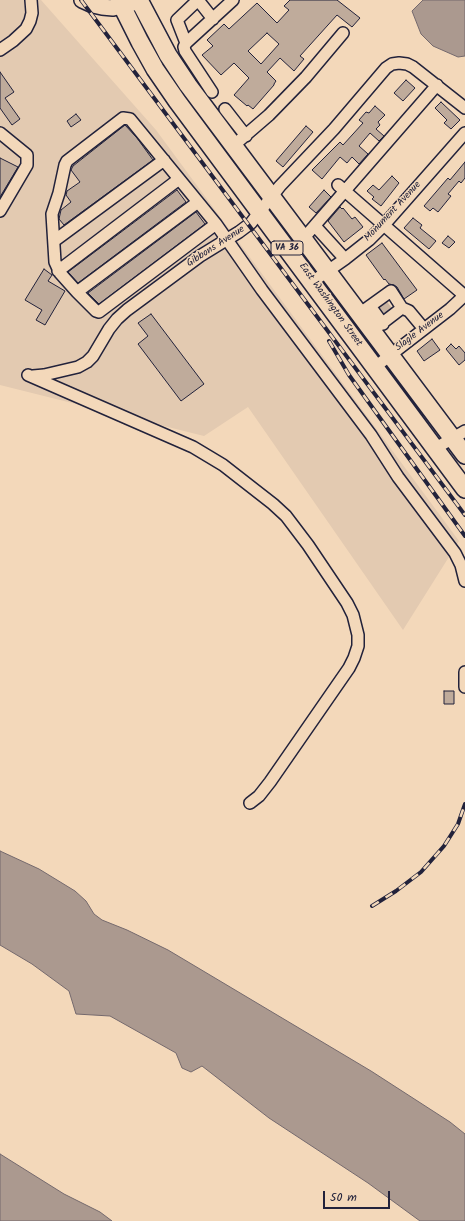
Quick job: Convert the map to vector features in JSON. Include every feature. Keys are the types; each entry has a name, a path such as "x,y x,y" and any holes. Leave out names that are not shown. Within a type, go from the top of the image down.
{"highway":[{"name":"East Washington Street","path":"141,0 168,55 314,255 328,272 378,313 390,355 459,435 465,455"},
{"name":"East Washington Street","path":"120,3 155,69 465,489"}],"main road":[{"path":"82,0 93,5 113,8 120,3 141,0"}],"street":[{"path":"0,50 26,29 32,13 31,0"},
{"path":"186,43 177,20 198,0 213,19"},
{"path":"212,92 185,51 184,47 186,43 233,0"},
{"path":"233,146 269,115 306,77 343,33"},
{"name":"Gibbons Avenue","path":"250,803 259,796 270,782 349,668 354,658 358,646 358,635 353,615 348,604 308,545 286,516 233,472 193,446 28,375 44,375 78,367 87,362 93,356 109,329 127,310 200,256 228,240 251,223 280,186 334,129 386,68 392,64 407,64 413,67 465,108"},
{"path":"303,239 315,226 342,189 437,85"},
{"path":"225,108 246,136"},
{"path":"216,224 99,312 96,311 77,292 58,270 53,253 54,242 52,214 59,194 65,165 69,158 123,118 130,119 216,224 258,284 371,435 398,477 463,564 465,581"},
{"path":"0,132 27,155 27,165 0,211"},
{"name":"Monument Avenue","path":"312,282 328,272 369,240 465,133"},
{"path":"54,242 164,160"},
{"path":"58,270 179,179"},
{"path":"342,189 465,296"},
{"path":"77,292 198,202"},
{"path":"315,226 345,259"},
{"path":"314,255 329,242"},
{"path":"378,313 391,291 402,308 409,311 424,329"},
{"name":"Slagle Avenue","path":"375,366 465,296"},
{"path":"378,313 402,308"},
{"path":"436,448 459,435"},
{"path":"465,672 465,688"}],"shaded area":[{"path":"0,0 41,0 156,130 459,541 403,630 248,407 204,436 0,385"},
{"path":"423,0 465,0 465,56 458,57 433,46 421,34 412,11"},
{"path":"0,851 39,869 75,891 86,901 94,914 102,920 127,930 168,950 371,1071 450,1122 465,1134 465,1221 420,1221 368,1183 269,1118 202,1066 191,1072 182,1068 176,1053 110,1016 76,1014 69,991 32,964 0,945"},
{"path":"0,1154 64,1194 100,1212 112,1221 0,1221"}],"building":[{"path":"290,0 337,0 360,18 352,27 337,15 300,56 304,59 294,71 280,58 267,72 276,81 274,85 253,109 234,95 249,78 234,63 221,75 202,55 213,46 207,40 224,24 229,29 257,3 277,23 289,10 284,6","holes":["267,33 279,44 261,64 248,51"]},
{"path":"0,72 14,92 5,98 20,119 12,125 0,108"},
{"path":"406,80 415,88 403,101 394,93"},
{"path":"441,102 460,120 451,129 444,123 447,120 435,108"},
{"path":"375,106 385,115 378,122 380,125 376,129 384,136 379,141 370,133 359,146 368,154 359,164 352,157 347,163 340,157 322,179 312,170 340,142 343,145 363,123 359,120 366,112 369,113"},
{"path":"76,114 81,120 71,127 67,121"},
{"path":"125,125 137,138 153,160 64,225 59,219 61,210 71,202 66,195 67,191 80,182 71,170 73,166"},
{"path":"306,126 313,132 283,167 276,161"},
{"path":"0,158 18,167 0,197"},
{"path":"465,162 465,178 461,183 459,181 448,194 451,196 438,212 433,208 430,211 424,206 448,178 450,180"},
{"path":"392,176 399,183 381,206 372,199 374,197 367,191 373,185 379,190"},
{"path":"177,190 186,202 78,283 68,272"},
{"path":"324,190 331,197 316,213 309,207"},
{"path":"340,207 342,209 343,208 352,219 355,217 363,227 344,242 328,221"},
{"path":"196,212 205,224 99,304 88,293"},
{"path":"413,218 422,225 420,228 436,241 429,249 404,228"},
{"path":"448,236 455,242 449,248 442,243"},
{"path":"382,243 417,290 404,299 397,287 389,284 385,279 384,280 366,255"},
{"path":"44,269 52,275 48,281 65,291 45,325 36,320 42,310 25,300"},
{"path":"151,314 204,384 181,401 138,344 148,336 138,323"},
{"path":"432,339 440,350 424,361 417,351"},
{"path":"451,344 456,349 459,346 465,353 465,360 459,365 446,349"},
{"path":"444,691 454,691 454,704 444,704"}],"tunnel":[{"path":"382,304 388,312"}],"railway":[{"path":"81,0 465,515"},
{"path":"329,341 349,375 465,536"},
{"path":"372,906 396,891 421,872 444,846 458,824 465,804"}]}
